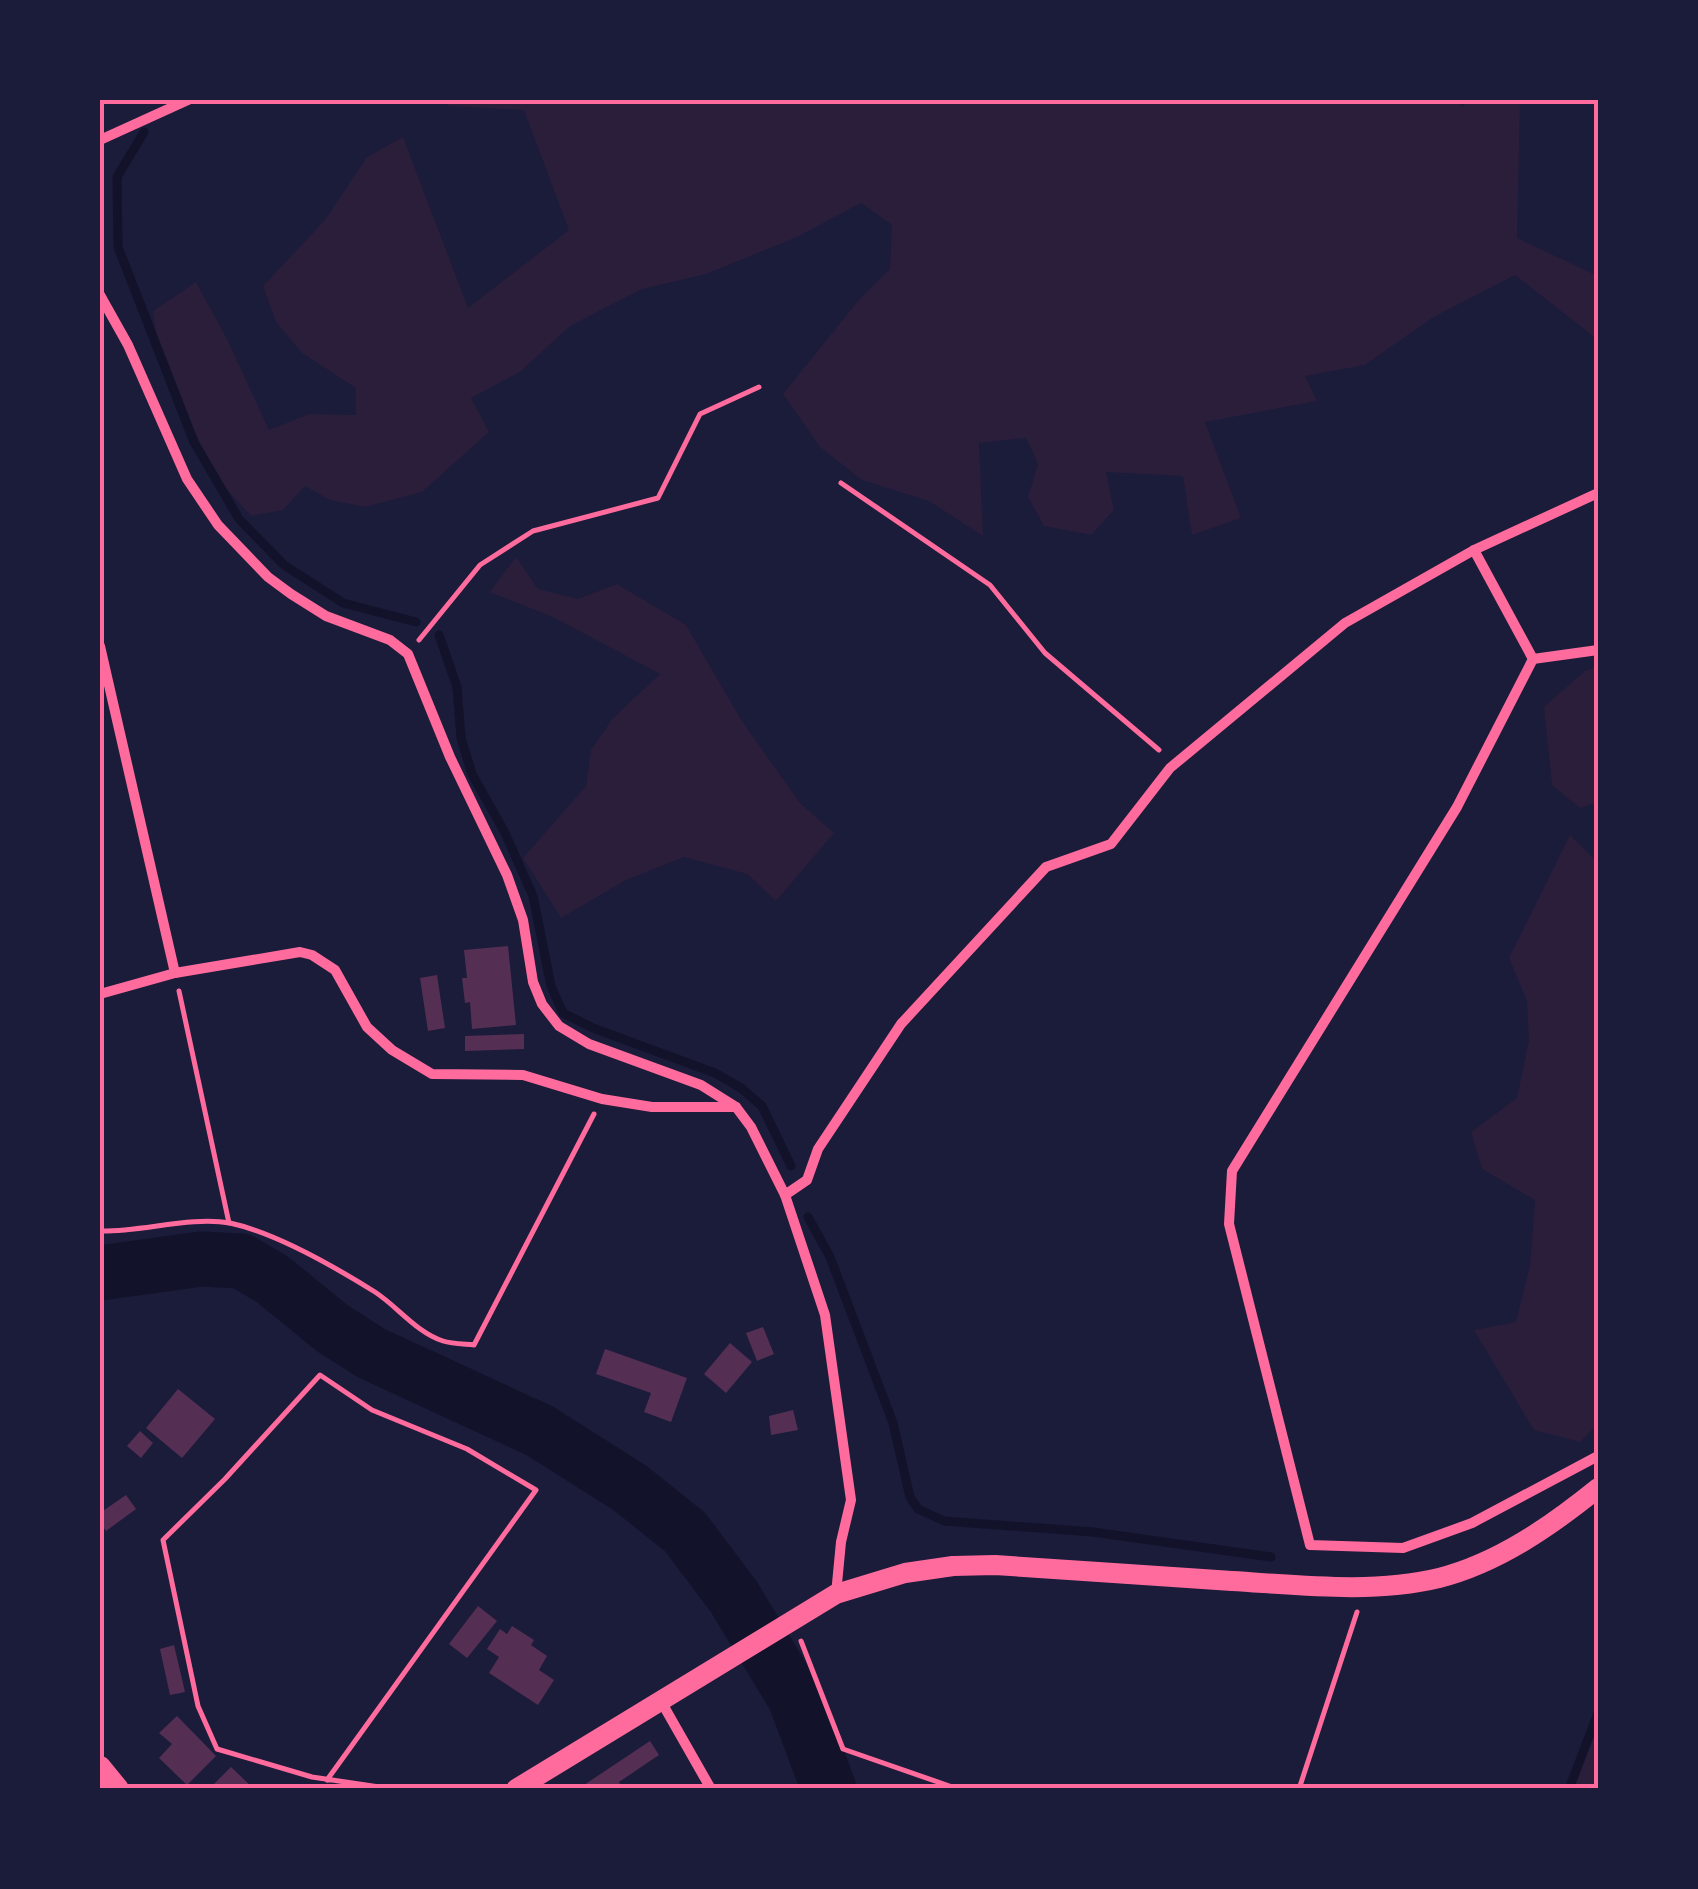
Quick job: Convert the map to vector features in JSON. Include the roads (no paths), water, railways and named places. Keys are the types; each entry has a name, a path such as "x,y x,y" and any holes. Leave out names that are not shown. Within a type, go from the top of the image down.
{"main road":[{"path":"516,1789 836,1594 905,1573 995,1565 1308,1586 1366,1586 1438,1578 1484,1562 1559,1520 1598,1488"},
{"path":"100,1768 118,1789"}],"street":[{"path":"100,140 188,100"},
{"path":"100,294 128,345 188,479 218,526 268,578 291,594 326,616 390,640 408,654 450,757 507,875 524,920 533,982 542,1004 559,1026 589,1044 701,1085 736,1106 751,1128 785,1196 825,1316 851,1500 841,1542 836,1594"},
{"path":"785,1196 807,1180 818,1149 892,1038 1046,867 1110,844 1175,764 1345,624 1474,550 1598,493"},
{"path":"1474,550 1534,659"},
{"path":"100,646 175,973"},
{"path":"1534,659 1598,650"},
{"path":"1534,659 1458,807 1232,1171 1229,1224 1310,1545 1403,1548 1472,1523 1598,1456"},
{"path":"100,994 175,973 300,952 335,970 368,1028 392,1050 432,1074 523,1075 602,1099 652,1106 736,1106"},
{"path":"662,1702 711,1789"}],"waterway":[{"path":"144,132 117,177 118,247 194,442 239,519 284,565 343,603 416,622"},
{"path":"439,635 457,687 461,738 472,774 505,833 533,896 551,986 563,1013 715,1073 741,1088 762,1106 791,1166"},
{"path":"808,1217 830,1257 893,1423 910,1497 918,1509 944,1521 1093,1532 1271,1557"},
{"path":"100,1273 201,1259 241,1261 272,1279 332,1328 371,1353 540,1431 630,1488 685,1532 734,1597 795,1698 829,1789"},
{"path":"1569,1789 1598,1713"}]}
